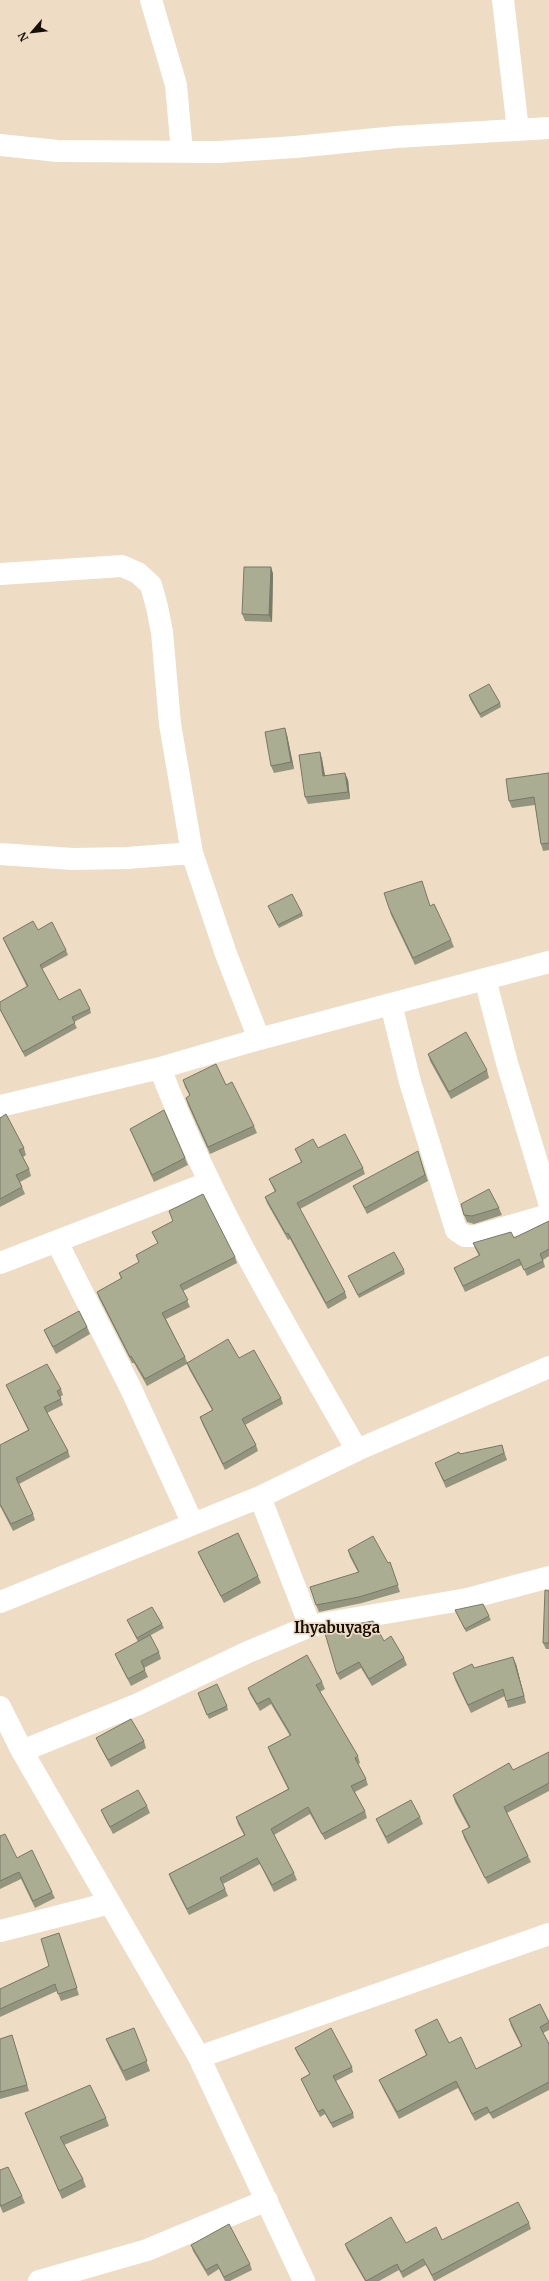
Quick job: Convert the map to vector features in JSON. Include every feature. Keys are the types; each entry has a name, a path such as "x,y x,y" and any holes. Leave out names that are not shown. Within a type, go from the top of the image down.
{"street":[{"path":"151,0 176,85 182,152"},
{"path":"503,0 518,130"},
{"path":"0,145 58,151 182,152 295,147 396,137 549,128"},
{"path":"0,574 122,566 138,573 151,585 162,632 170,724 192,853 226,954 259,1039"},
{"path":"0,854 73,859 127,858 192,853"},
{"path":"0,1106 160,1068 259,1039 549,962"},
{"path":"485,979 509,1070 549,1202"},
{"path":"391,1004 410,1082 456,1230 465,1236 476,1236 541,1217 549,1213"},
{"path":"160,1068 179,1117 210,1182 289,1331 358,1450"},
{"path":"0,1263 210,1182"},
{"path":"57,1242 131,1389 193,1524"},
{"path":"0,1602 260,1497 358,1450 549,1366"},
{"path":"260,1497 310,1626"},
{"path":"22,1751 136,1705 248,1652 310,1626 467,1600 549,1577"},
{"path":"0,1707 22,1751 199,2057 304,2281"},
{"path":"0,1931 110,1903"},
{"path":"199,2057 549,1934"},
{"path":"39,2281 147,2250 267,2200"}],"building":[{"path":"244,567 271,567 269,615 242,614"},
{"path":"489,684 500,703 480,714 469,695"},
{"path":"285,728 291,762 271,766 265,732"},
{"path":"320,752 323,776 345,773 348,792 305,797 299,755"},
{"path":"549,773 549,843 541,844 534,797 509,801 506,779"},
{"path":"422,881 430,906 434,904 451,940 413,958 389,908 384,893"},
{"path":"292,894 302,913 278,925 268,906"},
{"path":"33,921 38,930 52,922 66,950 40,965 59,1000 80,989 90,1009 72,1017 75,1023 23,1052 0,1009 0,1002 28,986 3,938"},
{"path":"466,1032 487,1070 449,1092 428,1054"},
{"path":"216,1064 226,1085 232,1082 254,1126 208,1147 186,1098 190,1095 183,1080"},
{"path":"164,1110 185,1158 152,1175 130,1129"},
{"path":"6,1114 24,1148 19,1150 29,1169 16,1175 22,1187 0,1199 0,1118"},
{"path":"345,1134 363,1168 297,1203 345,1292 326,1303 288,1233 286,1234 265,1197 276,1191 269,1179 302,1162 295,1149 313,1139 318,1148"},
{"path":"418,1151 425,1175 365,1208 353,1186"},
{"path":"489,1189 499,1208 472,1216 464,1215 461,1204"},
{"path":"203,1194 235,1257 180,1285 188,1300 162,1313 185,1357 145,1379 131,1356 130,1357 97,1292 122,1278 119,1273 139,1262 136,1255 158,1243 152,1232 173,1221 169,1211"},
{"path":"549,1221 549,1249 540,1254 543,1261 524,1270 519,1259 463,1286 454,1268 480,1255 473,1243 511,1232 514,1238"},
{"path":"394,1252 404,1270 358,1295 348,1276"},
{"path":"79,1311 87,1327 53,1347 44,1330"},
{"path":"228,1339 239,1358 254,1350 281,1398 242,1419 256,1445 223,1464 200,1417 213,1410 187,1363"},
{"path":"47,1364 61,1389 57,1391 61,1399 44,1407 68,1451 16,1478 33,1514 11,1524 0,1504 0,1445 29,1430 6,1385"},
{"path":"502,1445 504,1453 444,1481 435,1463 459,1452 460,1454"},
{"path":"238,1533 258,1576 221,1596 198,1552"},
{"path":"373,1536 388,1563 390,1562 398,1585 359,1597 316,1605 310,1587 359,1572 348,1550"},
{"path":"545,1590 549,1591 549,1643 543,1643"},
{"path":"483,1604 489,1616 465,1629 455,1610"},
{"path":"152,1607 162,1624 137,1638 127,1620"},
{"path":"373,1621 384,1641 391,1636 404,1658 369,1679 359,1662 337,1674 324,1630"},
{"path":"150,1635 159,1652 141,1661 145,1670 128,1679 115,1654"},
{"path":"307,1655 322,1682 316,1685 358,1756 355,1758 366,1779 351,1786 365,1811 322,1834 308,1807 271,1829 294,1873 272,1885 257,1858 220,1878 225,1889 187,1909 169,1874 245,1835 236,1817 289,1789 268,1747 291,1735 269,1698 257,1704 248,1688"},
{"path":"513,1657 524,1696 506,1701 503,1689 468,1705 453,1673 472,1664 474,1668"},
{"path":"217,1684 227,1706 207,1715 198,1693"},
{"path":"131,1719 144,1741 108,1760 96,1738"},
{"path":"549,1752 549,1783 504,1807 528,1856 485,1878 462,1831 470,1827 453,1795 509,1763 513,1770"},
{"path":"138,1790 147,1806 110,1827 101,1810"},
{"path":"411,1800 420,1817 386,1837 376,1819"},
{"path":"5,1834 17,1858 32,1850 52,1892 33,1901 19,1872 0,1881 0,1836"},
{"path":"59,1933 77,1988 58,1994 55,1984 0,2009 0,1989 49,1966 41,1939"},
{"path":"540,2004 549,2022 540,2027 549,2044 549,2082 490,2113 487,2107 472,2114 456,2081 397,2112 379,2080 427,2055 415,2030 437,2019 449,2043 461,2037 476,2069 522,2046 509,2019"},
{"path":"134,2028 147,2061 123,2071 106,2039"},
{"path":"331,2028 352,2067 333,2076 353,2113 331,2123 323,2109 318,2112 301,2079 310,2074 295,2048"},
{"path":"12,2035 27,2085 0,2092 0,2039"},
{"path":"90,2085 106,2118 60,2137 83,2179 59,2191 25,2113"},
{"path":"8,2167 22,2196 1,2206 0,2170"},
{"path":"518,2202 529,2223 432,2275 423,2259 401,2272 397,2264 366,2281 345,2244 391,2217 406,2243 436,2227 442,2240"},
{"path":"229,2224 250,2264 224,2277 217,2264 206,2270 191,2245"}],"district":[{"name":"Ihyabuyaga","path":"337,1627"}]}
